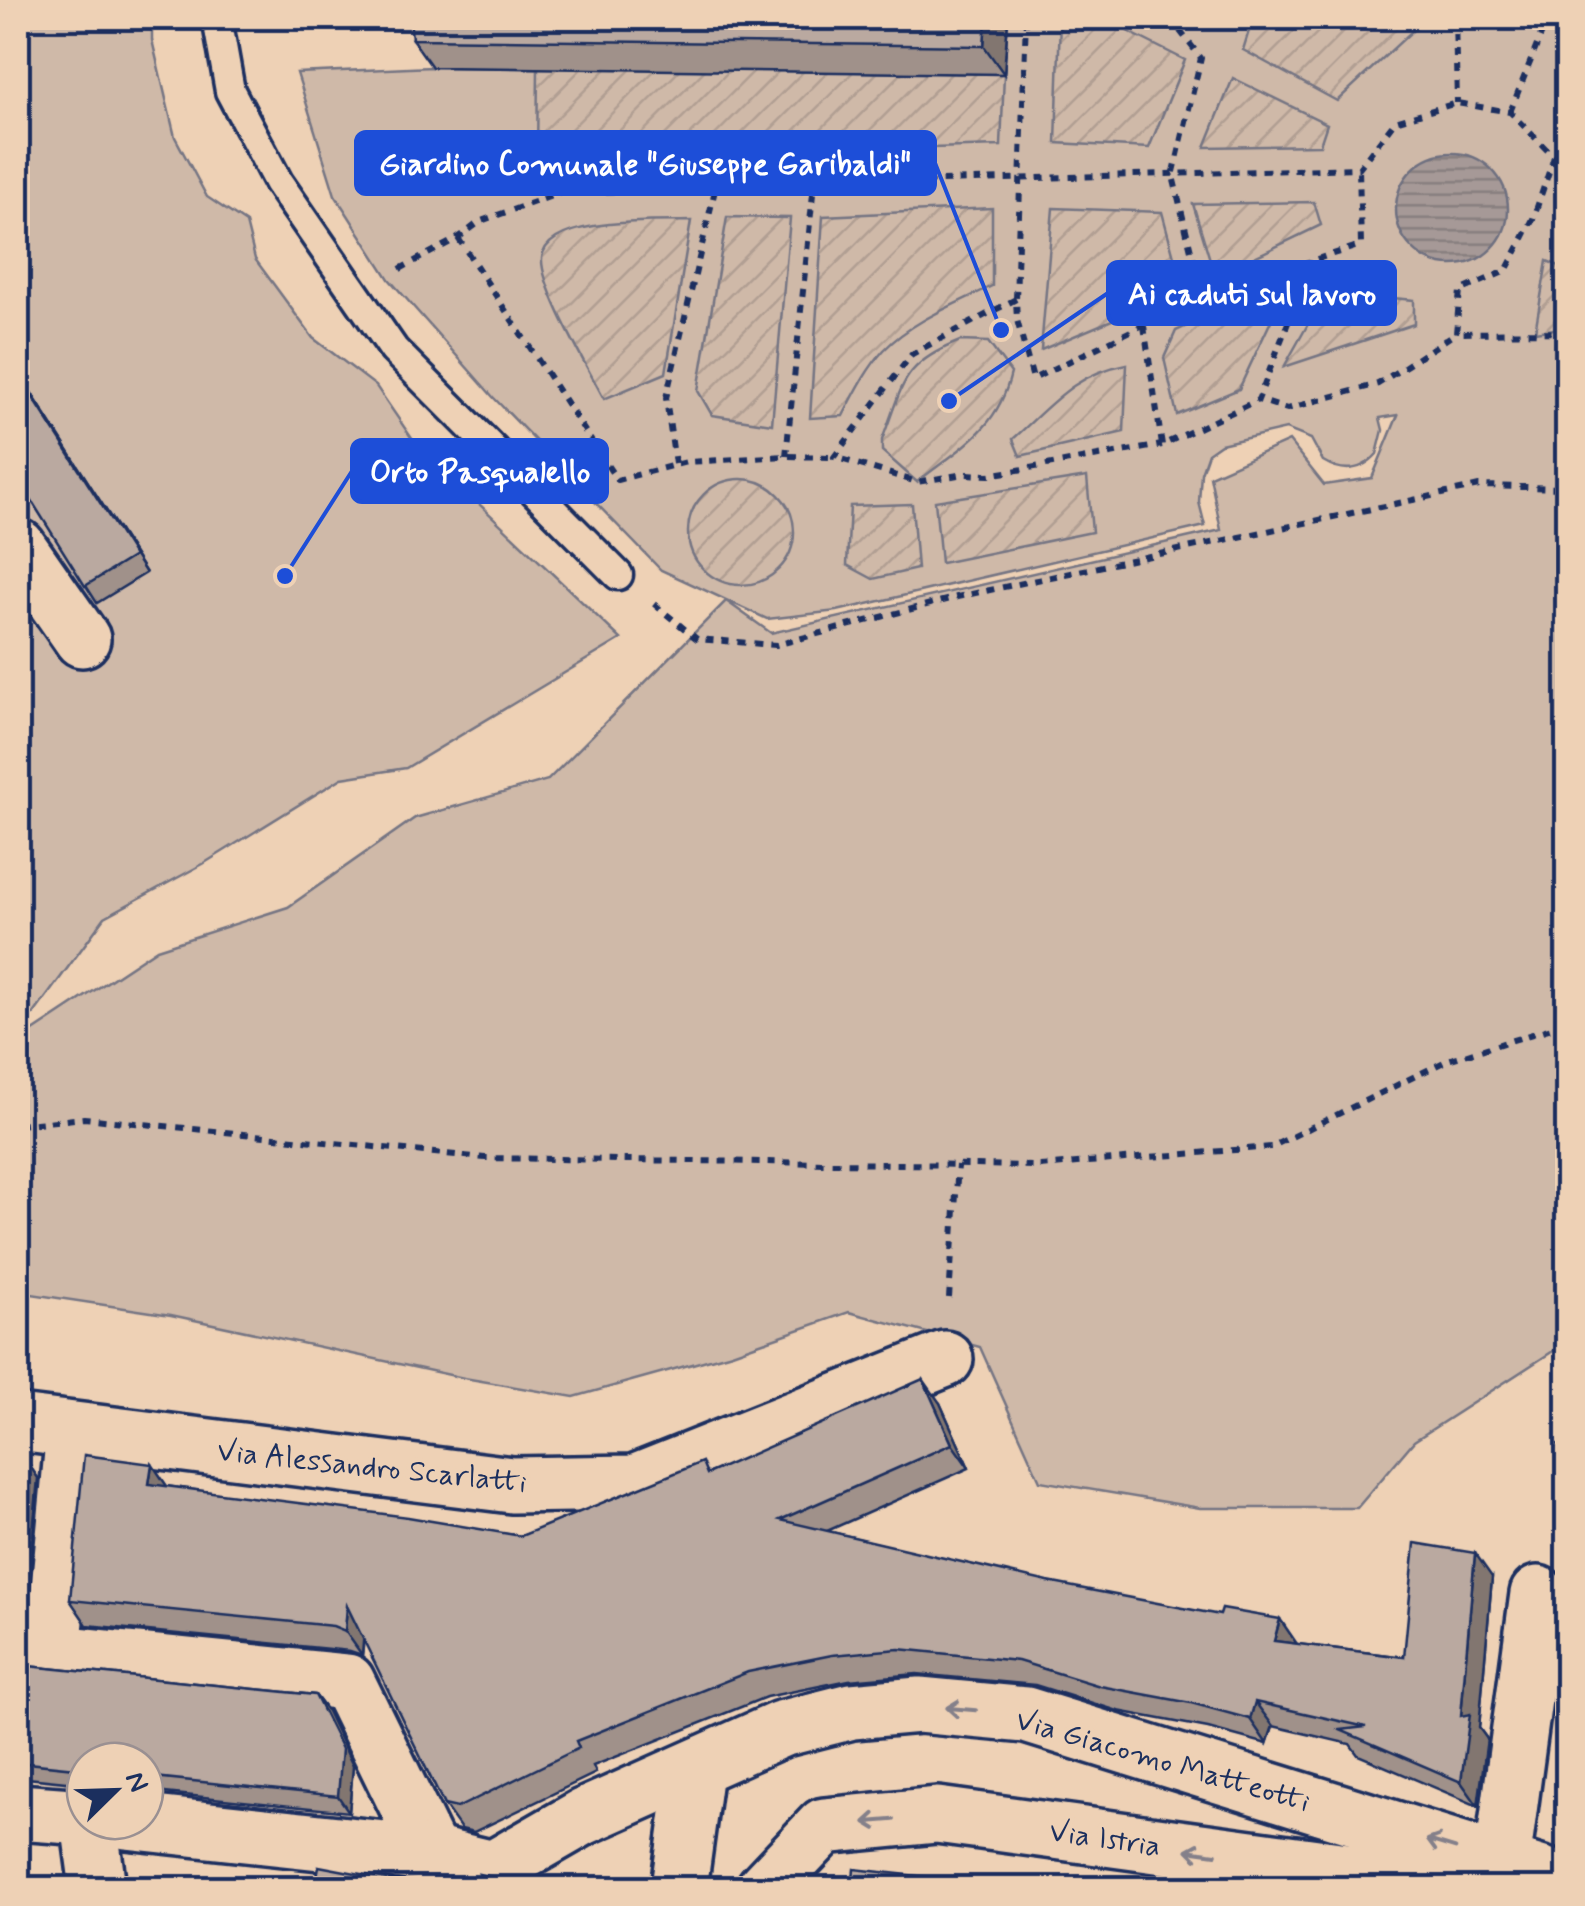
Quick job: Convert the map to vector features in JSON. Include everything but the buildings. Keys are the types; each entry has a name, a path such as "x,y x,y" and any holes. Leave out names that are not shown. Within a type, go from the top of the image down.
{"street":[{"path":"18,546 82,639"},
{"name":"Via Alessandro Scarlatti","path":"18,1424 512,1486 634,1483 945,1359"},
{"path":"74,1430 35,1650 348,1682 430,1854"},
{"path":"1487,1876 1538,1594"},
{"name":"Via Giacomo Matteotti","path":"165,1825 430,1854 491,1878 583,1818 781,1730 852,1711 919,1705 1026,1714 1487,1876 1568,1883"},
{"path":"680,1888 695,1770"},
{"path":"18,1812 65,1817"},
{"name":"Via Istria","path":"765,1888 824,1826 937,1816 1487,1876"},
{"path":"91,1841 98,1888"}],"lane":[{"path":"217,18 230,90 278,182 394,350 618,575"}],"path":[{"path":"1026,18 1016,299 1017,320 1033,378 1202,296 1361,246 1360,168 1394,121 1457,103 1510,112 1554,158 1568,158"},
{"path":"1170,18 1201,58 1173,176 1202,296"},
{"path":"1455,18 1457,103"},
{"path":"1510,112 1548,18"},
{"path":"1456,334 1460,290 1506,271 1532,219 1554,158"},
{"path":"400,269 481,221 560,193 1360,168"},
{"path":"786,456 814,184"},
{"path":"676,464 666,398 715,190"},
{"path":"458,238 617,480 676,464 786,456 834,457 917,482 989,474 1162,445 1258,400 1287,409 1378,384 1456,334 1568,332"},
{"path":"1258,400 1312,262"},
{"path":"834,457 912,354 1016,299"},
{"path":"1144,326 1162,445"},
{"path":"618,575 697,639 776,645 957,597 1480,486 1568,488"},
{"path":"18,1126 84,1118 486,1158 1040,1166 1271,1147 1448,1060 1568,1023"},
{"path":"945,1359 958,1165"}],"shaded area":[{"path":"18,18 152,18 152,40 175,137 207,197 246,223 255,259 313,338 376,386 415,443 621,639 406,768 342,778 203,864 105,917 33,1015 18,1017"},
{"path":"1008,18 1567,18 1567,1342 1414,1441 1357,1508 1200,1508 1040,1481 980,1347 849,1312 732,1353 574,1397 464,1378 171,1315 18,1292 18,1041 157,949 288,907 415,818 548,780 726,601 771,633 1221,530 1210,476 1289,441 1324,485 1372,478 1398,415 1380,418 1383,430 1377,454 1352,469 1323,461 1311,439 1286,429 1221,444 1208,453 1201,473 1199,502 1205,526 837,611 767,619 661,570 493,397 389,279 335,195 297,73 432,67 1004,74"},
{"path":"1060,18 1101,18 1185,60 1149,148 1056,143"},
{"path":"1253,18 1424,20 1337,101 1243,50"},
{"path":"538,67 1004,74 1001,146 537,159"},
{"path":"1233,78 1327,124 1320,145 1205,147"},
{"path":"1452,153 1473,158 1491,170 1503,188 1508,209 1503,230 1491,248 1473,260 1452,265 1431,260 1413,248 1401,230 1396,209 1401,188 1413,170 1431,158"},
{"path":"1314,202 1321,225 1215,276 1193,204"},
{"path":"992,208 992,286 935,314 895,340 861,382 843,416 810,418 823,216"},
{"path":"1053,208 1162,212 1183,290 1041,350"},
{"path":"727,217 790,218 772,424 712,415 698,391"},
{"path":"691,221 666,373 604,399 549,288 542,258 548,244 583,228 607,224"},
{"path":"1547,261 1567,269 1567,327 1535,332"},
{"path":"1285,291 1239,389 1177,415 1164,358 1176,331 1237,302"},
{"path":"1326,292 1414,300 1414,324 1284,367"},
{"path":"960,341 988,342 1011,373 1005,393 987,424 917,482 882,451 882,440 907,378 926,359"},
{"path":"1127,364 1124,432 1020,456 1013,439 1052,403 1092,375"},
{"path":"1087,477 1092,532 941,563 935,501"},
{"path":"741,479 761,483 778,495 790,512 794,532 790,552 778,569 761,581 741,585 721,581 704,569 692,552 688,532 692,512 704,495 721,483"},
{"path":"912,504 917,569 873,579 847,565 850,506"}],"place":[{"name":"Giardino Comunale \"Giuseppe Garibaldi\"","path":"1001,330"},
{"name":"Ai caduti sul lavoro","path":"949,401"},
{"name":"Orto Pasqualello","path":"285,576"}]}
